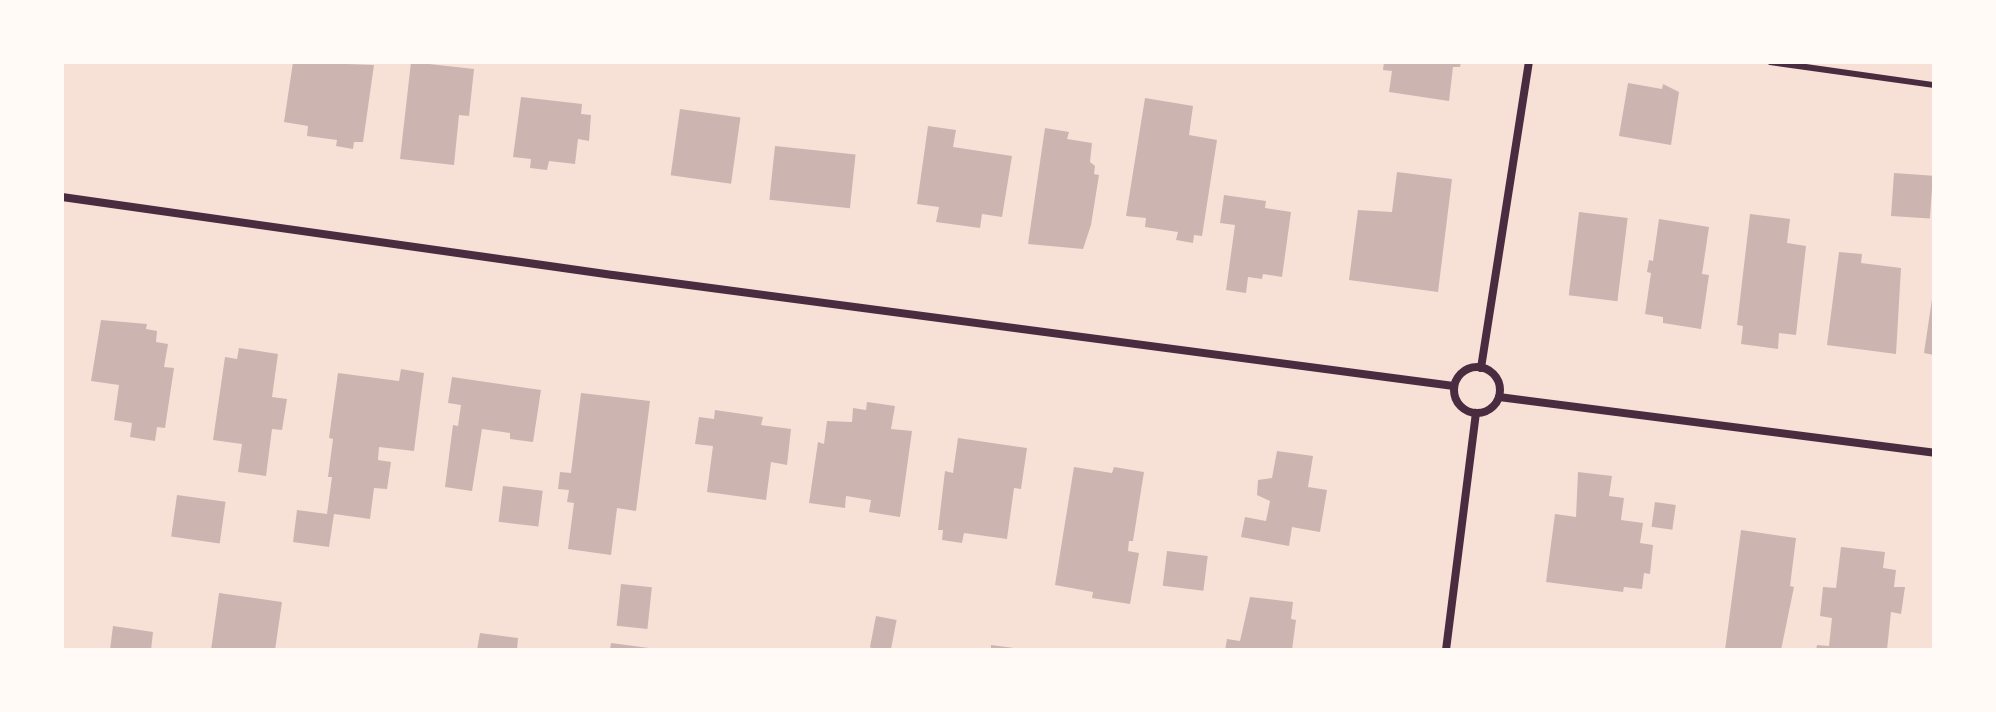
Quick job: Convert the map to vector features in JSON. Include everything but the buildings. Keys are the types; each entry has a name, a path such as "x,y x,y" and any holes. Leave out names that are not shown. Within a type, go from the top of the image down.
{"street":[{"path":"1481,368 1529,62"},
{"path":"62,197 629,277 1454,386"},
{"path":"1481,368 1496,379 1499,397 1493,406 1476,413 1462,407 1454,386 1464,371 1481,368"},
{"path":"1499,397 1934,453"},
{"path":"1446,650 1476,413"}],"lane":[{"path":"1770,62 1934,85"}]}
